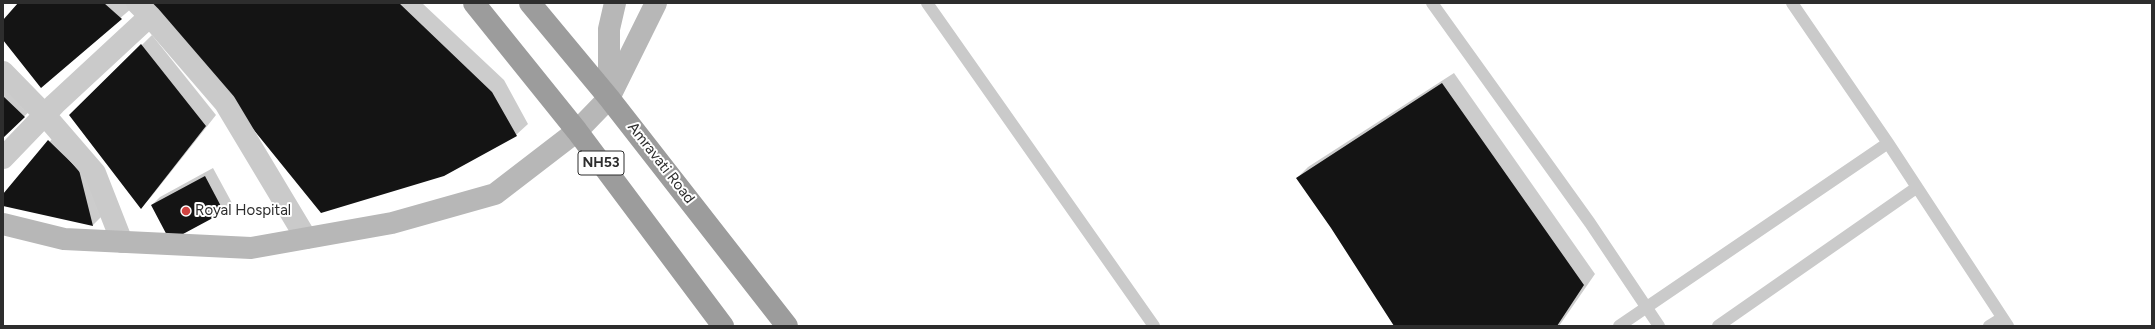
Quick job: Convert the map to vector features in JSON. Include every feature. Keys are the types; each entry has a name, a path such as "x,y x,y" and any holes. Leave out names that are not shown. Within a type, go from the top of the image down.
{"highway":[{"name":"NH53","path":"474,3 577,131 723,326"},
{"name":"Amravati Road","path":"530,3 610,98 787,326"}],"main road":[{"path":"610,98 609,29 615,3"},
{"path":"3,224 64,239 251,248 392,222 495,194 577,131 610,98 656,3"}],"street":[{"path":"3,158 143,10 225,103 306,238"},
{"path":"3,72 44,114 95,173 122,242"}],"lane":[{"path":"927,3 1154,326"},
{"path":"1432,3 1590,223 1659,326"},
{"path":"1792,3 1888,143 2005,322 1990,326"},
{"path":"1619,326 1888,143"},
{"path":"1718,326 1916,188"}],"building":[{"path":"18,3 104,3 122,19 41,88 3,40 3,20"},
{"path":"151,3 399,3 492,92 517,136 444,176 321,213"},
{"path":"141,44 206,126 141,209 69,115"},
{"path":"1442,83 1584,285 1557,326 1394,326 1331,228 1296,178"},
{"path":"3,96 25,117 3,138"},
{"path":"48,140 79,170 93,226 3,206 3,194"},
{"path":"205,176 224,212 170,241 151,205"}],"place":[{"name":"Royal Hospital","path":"186,211"}]}
